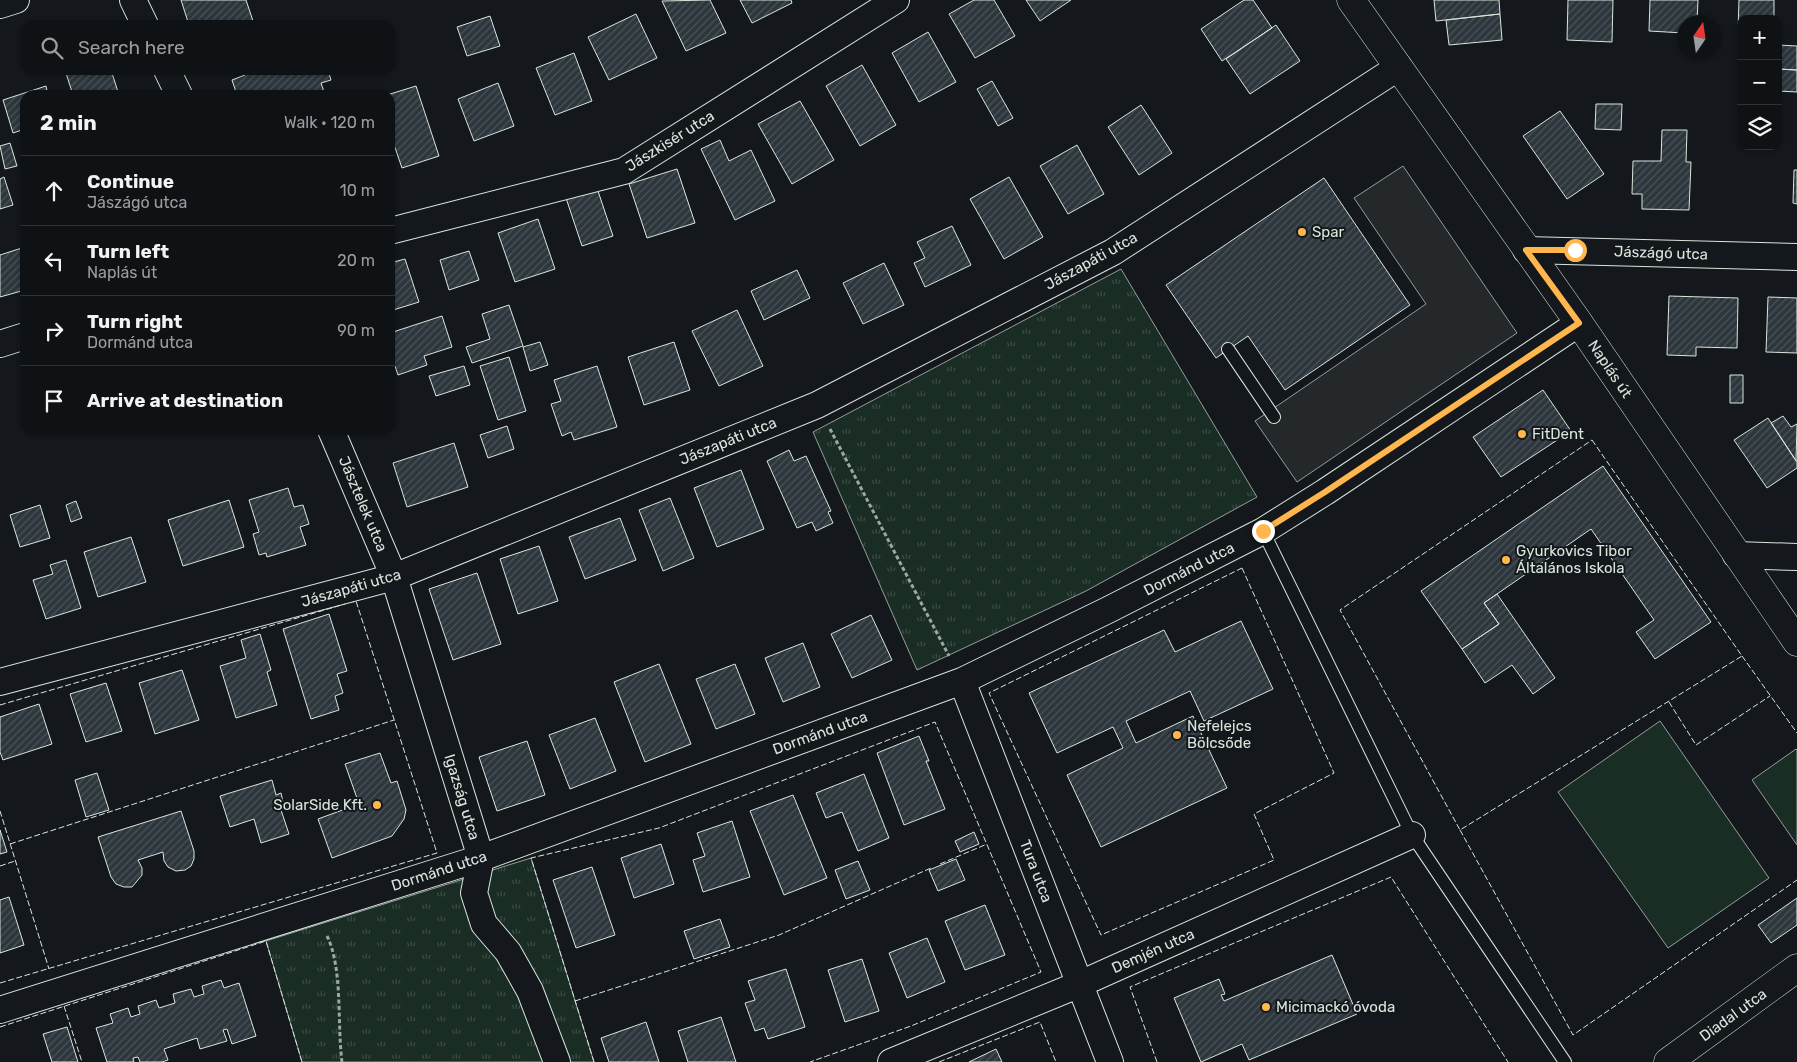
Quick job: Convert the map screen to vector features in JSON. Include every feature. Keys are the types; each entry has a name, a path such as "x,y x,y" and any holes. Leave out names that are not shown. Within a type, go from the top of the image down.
{"street":[{"path":"0,5 16,0"},
{"path":"133,0 143,20"},
{"name":"Jászkisér utca","path":"395,230 624,171 896,0"},
{"name":"Naplás út","path":"1351,0 1579,323 1797,642"},
{"name":"Jászapáti utca","path":"0,682 394,577 817,405 1113,252 1399,67"},
{"path":"169,75 177,90"},
{"name":"Jászágó utca","path":"1526,250 1797,257"},
{"name":"Dormánd utca","path":"0,1010 481,858 962,681 1108,610 1263,531 1333,487 1579,323"},
{"path":"0,344 20,338"},
{"name":"Jásztelek utca","path":"333,435 394,577"},
{"path":"1736,555 1797,557"},
{"name":"Igazság utca","path":"394,577 481,858 474,893 484,924 508,952 530,991 558,1062"},
{"name":"Tura utca","path":"962,681 1110,1062"},
{"name":"Demjén utca","path":"890,1062 1080,984 1412,834"},
{"name":"Diadal utca","path":"1668,1062 1797,968"}],"lane":[{"path":"1228,349 1274,417"},
{"path":"1263,531 1412,834 1565,1062"}],"path":[{"path":"817,405 962,681"},
{"path":"315,911 333,948 342,1062"}],"green space":[{"path":"1121,269 1257,497 1086,591 917,670 813,432"},
{"path":"1660,721 1769,878 1668,948 1558,792"},
{"path":"1797,750 1797,845 1752,780"},
{"path":"531,858 594,1062 302,1062 266,941"}],"shaded area":[{"path":"1403,166 1517,333 1297,482 1255,421 1426,304 1354,198"}],"building":[{"path":"181,0 246,0 253,20 187,20"},
{"path":"710,0 726,33 686,51 662,1"},
{"path":"740,0 791,0 792,3 752,23"},
{"path":"974,0 994,0 1015,36 975,58 949,14"},
{"path":"1026,0 1071,0 1040,21"},
{"path":"1244,0 1253,0 1272,28 1222,61 1201,29"},
{"path":"1434,0 1499,0 1500,14 1436,21"},
{"path":"1568,0 1613,0 1612,42 1567,40"},
{"path":"1650,0 1698,0 1697,15 1677,15 1677,33 1649,31"},
{"path":"1739,0 1774,0 1774,15 1738,15"},
{"path":"636,14 657,58 609,80 588,37"},
{"path":"1500,14 1502,40 1449,45 1446,20"},
{"path":"490,16 500,46 467,56 457,27"},
{"path":"1276,25 1300,61 1250,94 1226,59"},
{"path":"928,32 956,82 919,102 892,53"},
{"path":"1782,45 1797,46 1797,70 1782,69"},
{"path":"574,53 592,101 555,115 536,68"},
{"path":"862,65 896,125 860,146 826,86"},
{"path":"1782,69 1797,70 1797,92 1782,91"},
{"path":"67,75 113,75 117,90 71,90"},
{"path":"245,75 330,75 331,80 321,83 323,90 235,90 232,80"},
{"path":"992,81 1013,118 998,126 977,89"},
{"path":"498,83 514,126 474,141 458,99"},
{"path":"46,86 47,90 34,90"},
{"path":"416,86 439,156 402,168 395,148 395,93"},
{"path":"20,94 20,131 13,133 3,100"},
{"path":"800,101 834,160 792,184 758,124"},
{"path":"1596,104 1622,104 1621,130 1595,129"},
{"path":"1141,105 1172,153 1139,175 1108,127"},
{"path":"1560,111 1604,174 1567,199 1523,136"},
{"path":"1662,130 1687,130 1686,162 1691,162 1689,210 1642,209 1642,194 1632,194 1633,161 1661,161"},
{"path":"720,140 729,161 751,150 775,201 735,220 701,149"},
{"path":"10,143 17,166 5,169 0,146"},
{"path":"1077,145 1104,194 1068,214 1040,166"},
{"path":"677,169 695,223 647,238 629,184"},
{"path":"1794,170 1797,170 1797,204 1793,203"},
{"path":"4,177 13,205 0,209 0,179"},
{"path":"1009,177 1043,237 1004,259 970,199"},
{"name":"Spar","path":"1324,178 1410,305 1285,390 1248,336 1216,358 1166,285"},
{"path":"597,188 613,236 582,246 566,198"},
{"path":"538,219 555,269 515,282 498,233"},
{"path":"952,226 971,265 925,287 914,263 925,258 917,242"},
{"path":"20,249 20,291 0,297 0,255"},
{"path":"469,251 479,280 449,290 440,260"},
{"path":"405,259 419,302 395,309 395,262"},
{"path":"884,263 904,305 863,324 843,283"},
{"path":"797,270 810,298 764,320 751,291"},
{"path":"1669,296 1738,298 1737,348 1696,347 1696,356 1667,355"},
{"path":"1768,297 1797,298 1797,353 1766,352"},
{"path":"509,305 523,346 472,363 466,347 490,339 482,314"},
{"path":"737,310 763,366 719,386 692,331"},
{"path":"442,316 452,347 424,356 427,365 398,375 395,366 395,331"},
{"path":"540,342 548,365 530,371 523,347"},
{"path":"674,342 690,390 644,405 628,357"},
{"path":"509,357 526,411 498,420 480,366"},
{"path":"464,366 470,385 436,396 429,376"},
{"path":"597,366 617,427 574,440 571,432 562,436 551,404 561,401 554,380"},
{"path":"1730,375 1743,375 1743,403 1730,403"},
{"name":"FitDent","path":"1543,390 1571,431 1501,477 1473,437"},
{"path":"1783,416 1791,427 1797,424 1796,461 1771,423"},
{"path":"1768,418 1797,462 1797,468 1767,488 1734,440"},
{"path":"507,426 514,449 488,458 480,435"},
{"path":"454,443 468,487 407,507 393,463"},
{"path":"789,450 794,461 806,456 831,511 828,512 833,523 816,531 812,522 797,528 767,461"},
{"name":"Gyurkovics Tibor Általános Iskola","path":"1603,466 1711,622 1655,659 1636,632 1654,620 1591,529 1484,603 1499,624 1462,649 1421,591"},
{"path":"741,470 764,529 717,547 694,488"},
{"path":"288,488 294,507 303,505 309,524 300,527 306,545 267,557 266,553 259,555 253,534 259,532 249,500"},
{"path":"670,498 694,558 663,571 639,510"},
{"path":"229,500 244,547 183,566 168,520"},
{"path":"76,501 82,518 71,522 66,505"},
{"path":"40,505 50,538 20,547 10,515"},
{"path":"620,518 636,560 585,579 569,537"},
{"path":"131,537 146,582 98,597 84,552"},
{"path":"539,546 558,601 518,614 500,559"},
{"path":"66,560 81,608 46,619 33,580 53,574 50,565"},
{"path":"477,573 501,644 453,660 429,589"},
{"path":"1497,594 1555,678 1533,694 1512,665 1485,683 1462,649 1499,624 1484,603"},
{"path":"329,614 347,671 337,674 343,693 335,696 339,710 311,719 283,629"},
{"path":"871,615 892,660 852,678 831,634"},
{"name":"Nefelejcs Bölcsőde","path":"1241,621 1273,689 1204,721 1190,691 1126,721 1136,743 1193,716 1227,788 1101,847 1067,775 1123,748 1113,727 1057,753 1029,693 1164,630 1175,652"},
{"path":"260,634 271,670 267,672 277,705 236,718 220,666 246,658 241,640"},
{"path":"803,643 820,687 783,702 765,658"},
{"path":"659,664 691,744 645,762 614,682"},
{"path":"735,664 755,714 716,729 696,679"},
{"path":"182,670 199,720 155,734 139,683"},
{"path":"106,683 122,731 86,742 70,694"},
{"path":"39,704 52,744 3,760 0,752 0,717"},
{"path":"595,718 616,771 570,789 549,735"},
{"path":"919,736 929,761 926,761 945,809 904,825 877,753"},
{"path":"527,741 545,795 497,811 479,757"},
{"path":"380,753 391,783 397,781 406,810 404,819 392,836 332,858 318,819 359,804 345,764"},
{"path":"97,773 109,810 86,817 75,780"},
{"path":"864,774 889,838 858,851 842,812 826,818 816,793"},
{"path":"272,780 276,795 281,793 284,806 280,807 289,834 261,843 254,819 230,827 220,796"},
{"path":"793,795 827,878 784,895 750,811"},
{"path":"181,811 194,851 194,859 191,866 185,870 176,871 168,867 164,861 163,852 138,860 142,868 142,875 132,887 116,884 111,877 98,837"},
{"path":"732,821 750,877 703,892 693,860 705,856 697,833"},
{"path":"0,830 7,852 0,854"},
{"path":"974,832 979,844 960,852 955,841"},
{"path":"661,844 674,884 634,898 621,858"},
{"path":"956,859 965,880 938,891 929,870"},
{"path":"858,861 870,890 846,899 835,870"},
{"path":"592,867 615,935 576,948 553,880"},
{"path":"9,897 24,945 0,953 0,900"},
{"path":"1797,898 1797,925 1771,943 1758,925"},
{"path":"985,905 1005,955 965,970 945,921"},
{"path":"720,919 730,947 694,959 684,931"},
{"path":"927,938 945,982 907,998 889,953"},
{"name":"Micimackó óvoda","path":"1332,955 1357,1014 1249,1060 1242,1044 1201,1062 1174,998 1219,979 1225,994 1221,995 1224,1001"},
{"path":"862,959 879,1011 845,1022 828,970"},
{"path":"786,969 805,1027 768,1039 764,1028 755,1031 745,1003 755,1000 748,981"},
{"path":"221,980 224,988 239,983 256,1036 232,1044 227,1029 223,1030 227,1041 200,1049 197,1038 164,1049 168,1060 162,1062 140,1062 138,1057 133,1058 134,1062 107,1062 96,1028 113,1023 110,1014 128,1008 131,1017 140,1014 138,1006 156,1000 159,1008 175,1003 173,994 191,989 194,997 204,994 202,986"},
{"path":"721,1017 736,1062 688,1062 678,1031"},
{"path":"646,1022 659,1062 609,1062 601,1038"},
{"path":"67,1027 78,1062 52,1062 43,1034"},
{"path":"996,1049 1002,1062 969,1062"}],"fence":[{"path":"1592,440 1742,656 1460,830 1340,610 1592,440"},
{"path":"1242,568 1334,773 1254,814 1274,860 1101,935 989,693 1242,568"},
{"path":"0,983 437,853 356,601 353,602"},
{"path":"0,705 345,604"},
{"path":"1742,656 1797,733"},
{"path":"1669,702 1696,745 1770,696"},
{"path":"10,844 394,720"},
{"path":"594,1062 531,858 659,828 935,722 1041,972 911,1026 810,1062"},
{"path":"0,811 49,969"},
{"path":"1460,830 1573,1035 1797,880"},
{"path":"940,864 987,844"},
{"path":"0,866 15,861"},
{"path":"575,1001 779,935 931,868"},
{"path":"1157,1062 1130,987 1391,877 1508,1062"},
{"path":"0,1027 266,941 302,1062"},
{"path":"64,1006 82,1062"},
{"path":"939,1062 1040,1022 1056,1062"}],"place":[{"name":"Spar","path":"1302,232"},
{"name":"FitDent","path":"1522,434"},
{"name":"Gyurkovics Tibor Általános Iskola","path":"1506,560"},
{"name":"Nefelejcs Bölcsőde","path":"1177,735"},
{"name":"SolarSide Kft.","path":"377,805"},
{"name":"Micimackó óvoda","path":"1266,1007"}],"route":[{"path":"1263,531 1325,492 1579,323 1526,250 1575,250"}]}
